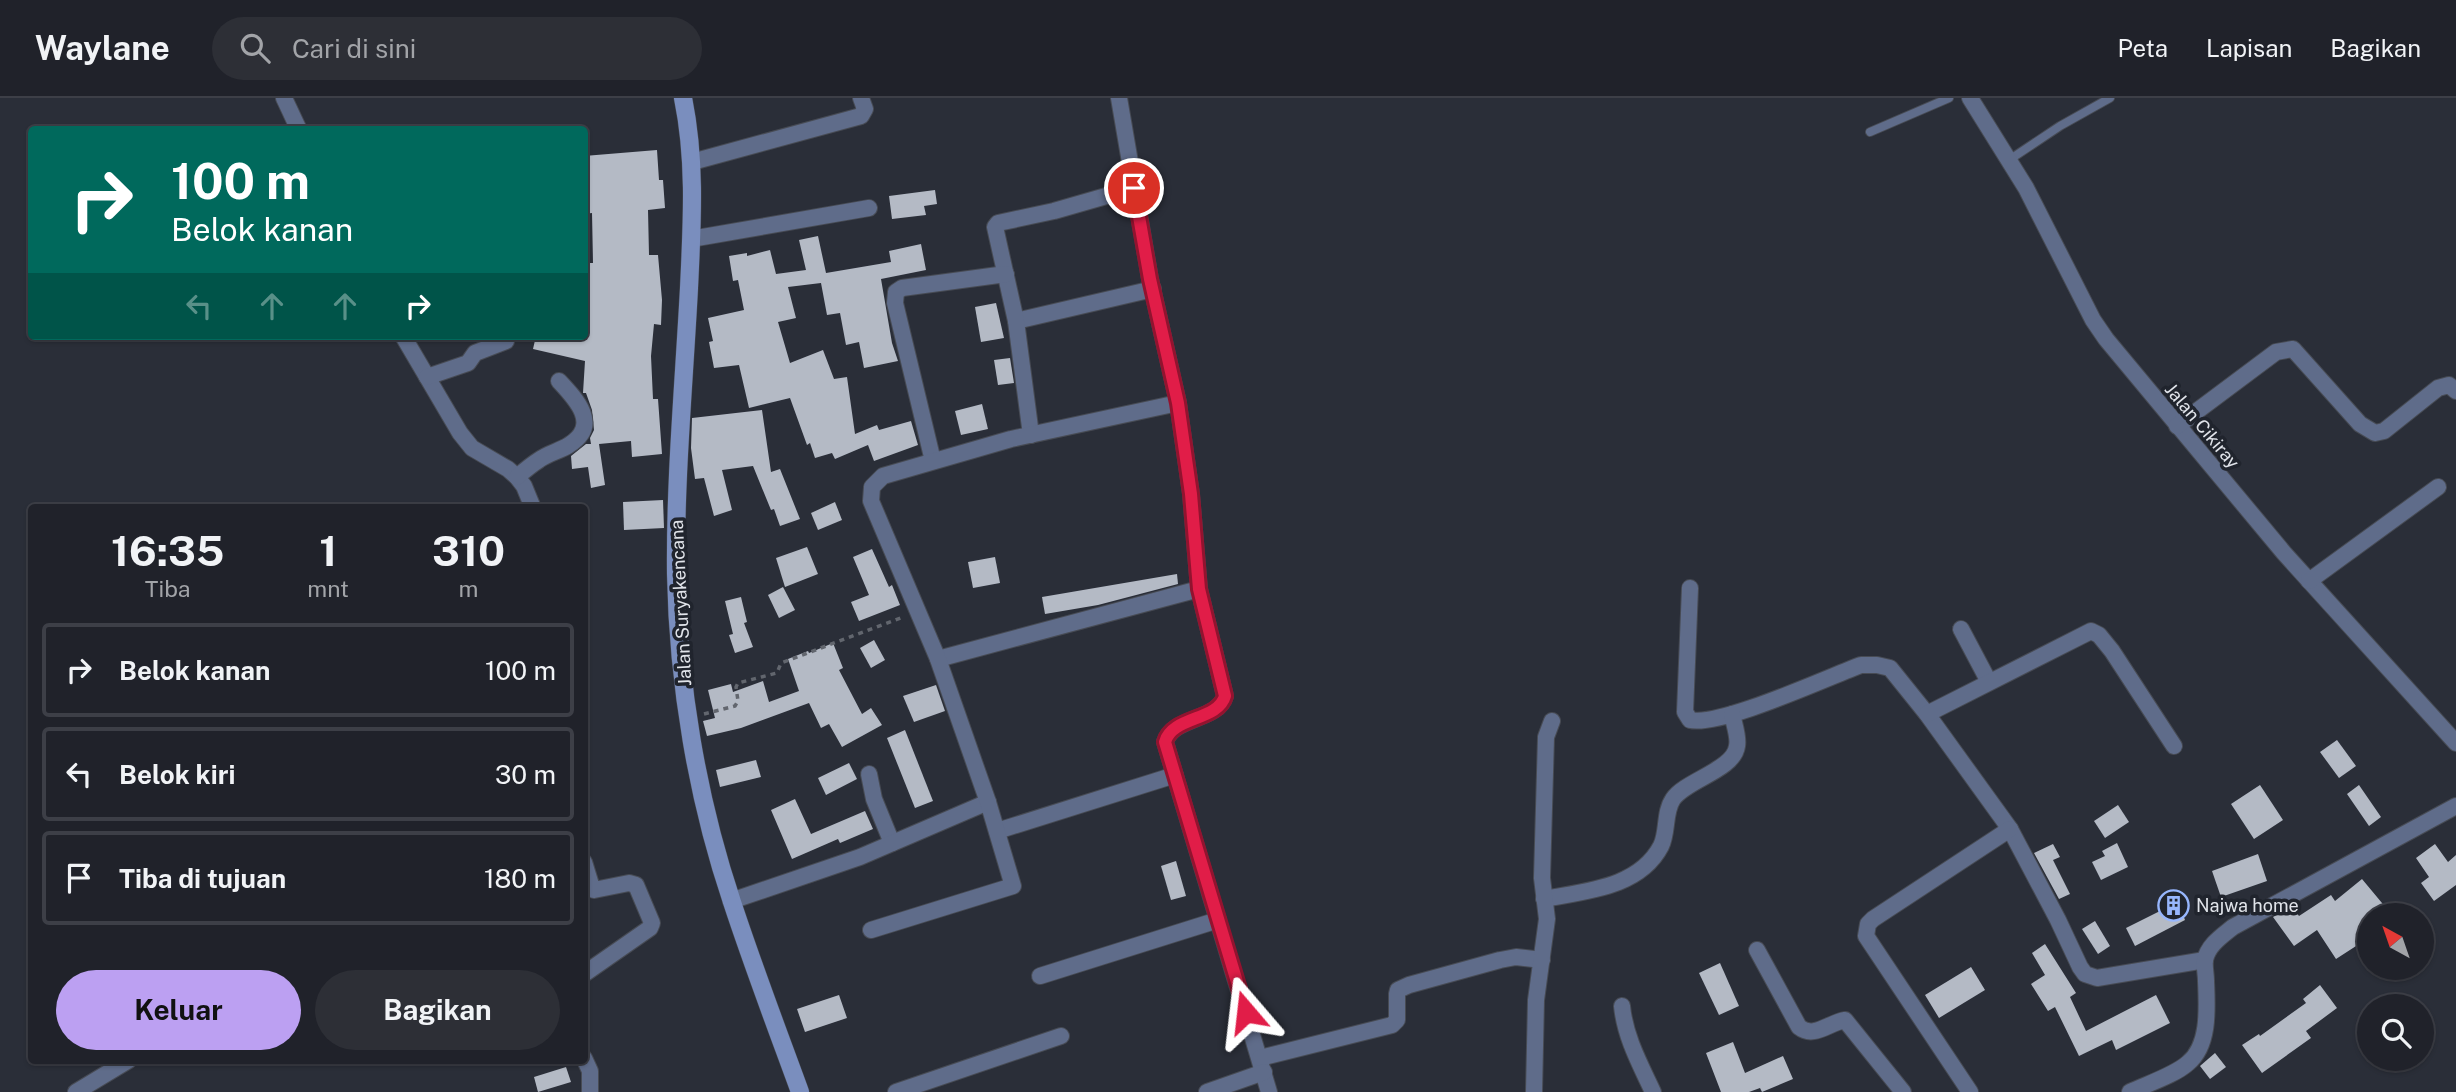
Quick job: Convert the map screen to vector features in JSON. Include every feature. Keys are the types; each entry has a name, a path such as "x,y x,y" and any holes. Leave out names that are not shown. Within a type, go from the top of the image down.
{"street":[{"path":"284,98 297,126"},
{"name":"Jalan Suryakencana","path":"683,98 692,162 676,562 684,685 698,775 731,901 800,1092"},
{"path":"692,162 861,116 865,109 861,98"},
{"path":"1119,98 1153,289 1178,403 1191,494 1199,589 1225,696 1220,706 1168,734 1165,742 1269,1092"},
{"name":"Jalan Cikiray","path":"1970,98 2026,188 2093,320 2117,354 2309,581 2456,743"},
{"path":"1031,435 1016,321 995,227 998,223 1054,211 1134,188"},
{"path":"691,239 869,208"},
{"path":"933,461 895,303 896,292 902,288 1006,274"},
{"path":"1016,321 1153,289"},
{"path":"405,340 460,433 472,448 517,477 531,504"},
{"path":"427,377 468,363 475,353 506,341"},
{"path":"2177,426 2276,352 2285,349 2293,349 2301,356 2360,424 2375,433 2384,431 2438,388 2449,385 2456,391"},
{"path":"517,477 538,460 569,445 582,431 585,418 582,410 559,381"},
{"path":"871,930 1013,886 988,802 938,659 871,501 872,487 883,476 933,461 1031,435 1178,403"},
{"path":"2309,581 2438,487"},
{"path":"1690,588 1685,712 1690,720 1699,722 1732,714 1861,665 1890,668 1927,714 2010,829 2058,920 2072,954 2085,974 2097,978 2205,960"},
{"path":"938,659 1199,589"},
{"path":"1961,629 1989,682"},
{"path":"1927,714 2086,632 2096,632 2112,651 2174,746"},
{"path":"1544,899 1623,882 1654,856 1665,837 1673,799 1730,759 1736,751 1738,744 1732,714"},
{"path":"1534,1092 1536,1000 1547,919 1542,878 1546,737 1552,721"},
{"path":"869,774 876,807 892,844"},
{"path":"997,831 1175,775"},
{"path":"731,901 825,870 988,802"},
{"path":"2130,1092 2186,1066 2198,1050 2203,1039 2207,1006 2205,960 2211,947 2233,928 2456,806"},
{"path":"1970,1092 1866,936 1866,930 1873,919 2010,829"},
{"path":"588,889 597,891 629,883 636,885 652,923 650,928 588,971"},
{"path":"1040,976 1218,920"},
{"path":"1757,950 1799,1027 1813,1033 1844,1020 1903,1092"},
{"path":"1207,1092 1262,1065 1392,1025 1397,1020 1396,994 1409,985 1500,960 1516,957 1542,960"},
{"path":"1622,1006 1630,1042 1653,1092"},
{"path":"896,1092 1060,1036"},
{"path":"75,1092 123,1064"},
{"path":"587,1064 590,1071 590,1092"}],"lane":[{"path":"1870,132 1949,98"},
{"path":"2009,160 2060,126 2110,98"}],"path":[{"path":"689,718 735,706 738,701 738,683 777,673 781,663 918,612"}],"building":[{"path":"657,150 659,180 663,180 665,208 648,210 649,255 658,255 662,300 661,325 654,324 651,356 653,399 658,399 662,454 632,457 631,441 599,444 605,485 591,488 588,467 572,469 571,456 586,444 591,444 590,438 594,430 592,410 586,393 583,393 585,361 533,349 535,340 588,340 588,263 593,263 592,213 588,214 588,156"},
{"path":"935,190 937,204 924,206 926,215 892,219 889,196"},
{"path":"818,236 826,273 891,262 889,251 921,244 926,270 881,279 892,343 898,361 864,368 859,342 846,345 840,313 827,315 821,283 788,287 796,318 778,322 790,363 823,350 834,379 847,377 855,434 877,425 879,430 911,421 918,445 874,461 868,445 835,459 832,453 815,458 810,443 807,445 790,398 749,408 739,365 714,368 709,342 713,341 708,318 744,310 738,280 733,281 729,256 747,253 747,256 770,250 776,274 806,270 799,240"},
{"path":"996,303 1004,338 981,342 975,307"},
{"path":"1010,358 1014,383 998,385 994,360"},
{"path":"982,404 988,429 961,435 955,411"},
{"path":"762,410 771,472 780,469 800,519 780,526 753,466 722,470 732,510 714,516 704,478 695,479 691,448 692,418"},
{"path":"663,500 664,528 624,530 623,502"},
{"path":"835,502 842,520 818,530 811,513"},
{"path":"807,547 818,574 785,587 776,558"},
{"path":"872,549 900,605 859,621 851,602 869,595 853,557"},
{"path":"995,557 1000,583 973,588 968,562"},
{"path":"1177,574 1178,584 1098,605 1045,614 1042,597"},
{"path":"783,587 795,610 779,618 768,595"},
{"path":"741,597 747,622 744,623 753,647 735,653 729,635 733,634 725,601"},
{"path":"874,640 885,660 871,668 860,648"},
{"path":"833,643 843,668 839,670 862,714 871,708 882,725 842,747 829,724 821,728 809,703 741,728 707,736 703,721 715,718 708,690 731,684 733,692 763,681 769,702 799,691 788,659"},
{"path":"936,685 945,711 914,722 903,696"},
{"path":"905,730 933,801 915,808 887,738"},
{"path":"2337,740 2356,766 2339,778 2320,752"},
{"path":"756,760 761,777 720,787 716,770"},
{"path":"849,763 857,779 826,795 818,778"},
{"path":"2260,785 2283,820 2254,839 2231,804"},
{"path":"2359,785 2381,817 2369,826 2347,794"},
{"path":"795,799 811,834 865,811 873,829 840,843 838,839 792,859 771,810"},
{"path":"2118,805 2129,822 2105,838 2094,821"},
{"path":"2117,843 2128,867 2101,880 2092,862 2105,856 2102,851"},
{"path":"2053,844 2060,857 2053,860 2070,894 2059,899 2034,853"},
{"path":"2435,844 2448,862 2456,855 2456,885 2434,901 2421,883 2429,877 2416,858"},
{"path":"2258,854 2267,881 2221,897 2212,871"},
{"path":"1176,861 1186,896 1171,900 1161,866"},
{"path":"2362,879 2382,903 2357,903 2357,945 2336,959 2317,930 2294,946 2273,917 2292,907 2299,916 2331,895 2335,901"},
{"path":"2178,902 2185,920 2135,946 2126,928"},
{"path":"2095,921 2110,946 2098,954 2082,929"},
{"path":"2045,944 2076,993 2070,997 2086,1031 2156,995 2170,1023 2116,1050 2112,1040 2079,1056 2055,1007 2048,1011 2031,984 2045,975 2032,953"},
{"path":"1720,963 1739,1006 1719,1015 1699,973"},
{"path":"1971,967 1985,990 1939,1018 1925,995"},
{"path":"2320,985 2337,1008 2306,1031 2311,1038 2262,1073 2242,1045 2259,1034 2260,1036 2306,1003 2303,999"},
{"path":"839,995 847,1018 805,1032 797,1009"},
{"path":"1733,1042 1745,1073 1783,1056 1793,1079 1762,1092 1760,1088 1749,1092 1721,1092 1706,1053"},
{"path":"2215,1053 2226,1067 2210,1079 2200,1066"},
{"path":"566,1067 571,1082 538,1092 534,1077"}],"place":[{"name":"Najwa home","path":"2173,906"}],"route":[{"path":"1134,188 1150,279 1178,403 1191,494 1199,589 1225,696 1220,706 1171,730 1165,742 1246,1012"}]}
